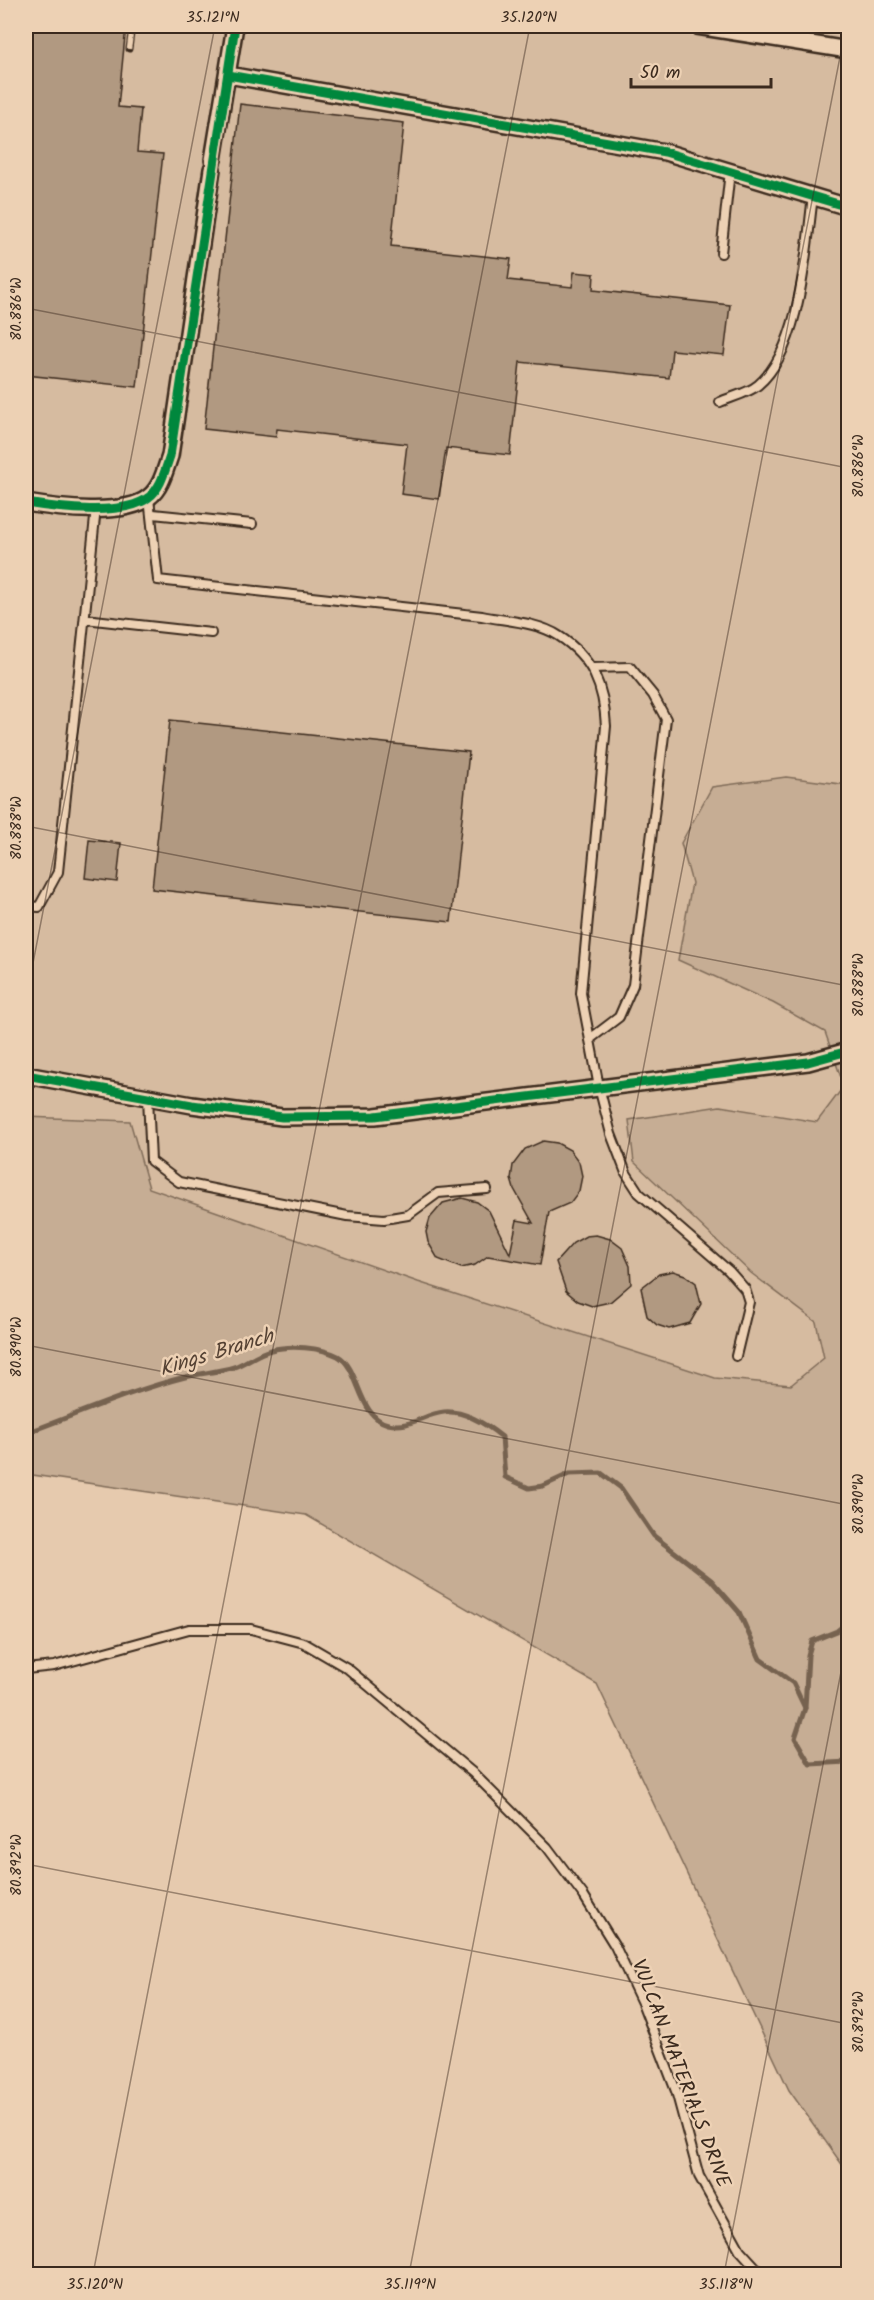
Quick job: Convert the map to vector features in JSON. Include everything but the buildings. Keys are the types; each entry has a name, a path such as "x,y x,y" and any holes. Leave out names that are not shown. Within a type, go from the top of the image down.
{"street":[{"path":"26,503 120,509 149,498 160,483 170,456 212,164 235,26"},
{"path":"697,26 849,50"},
{"path":"228,75 665,152 849,207"},
{"path":"26,1076 282,1117 375,1116 808,1062 849,1052"}],"lane":[{"path":"721,254 730,171"},
{"path":"720,402 758,385 781,354 800,296 813,196"},
{"path":"149,498 153,514 158,580 476,615 514,622 558,635 592,668 605,696 606,726 580,993 611,1134 626,1173 639,1193 729,1271 745,1289 748,1302 736,1356"},
{"path":"26,906 39,907 58,872 96,508"},
{"path":"153,514 252,524"},
{"path":"85,619 211,633"},
{"path":"590,1039 619,1017 633,986 666,719 653,695 630,667 592,668"},
{"path":"148,1097 151,1161 179,1182 347,1216 384,1220 408,1215 438,1194 487,1189"},
{"name":"VULCAN MATERIALS DRIVE","path":"26,1669 54,1666 189,1629 251,1629 304,1643 347,1668 473,1773 547,1847 584,1896 615,1946 643,2005 676,2091 699,2176 740,2250 762,2274"}],"shaded area":[{"path":"26,26 848,26 848,785 786,777 681,843 692,883 678,959 773,1003 825,1032 844,1086 818,1122 720,1106 751,1273 816,1322 824,1358 791,1385 715,1378 418,1282 148,1188 130,1121 26,1117"},
{"path":"786,777 848,785 848,2173 789,2090 597,1684 306,1515 26,1474 26,1117 130,1121 149,1188 418,1282 715,1378 791,1385 824,1358 816,1322 751,1273 634,1162 629,1120 720,1106 817,1122 844,1086 825,1032 773,1003 678,960 692,883 681,843 712,787"}],"waterway":[{"name":"Kings Branch","path":"26,1433 144,1389 185,1377 234,1367 271,1350 305,1348 331,1353 345,1362 365,1403 378,1420 388,1424 403,1425 444,1412 460,1413 475,1419 502,1437 505,1477 529,1488 543,1486 569,1474 601,1473 621,1488 654,1536 711,1580 739,1612 760,1659 793,1683 805,1708"},
{"name":"Kings Branch","path":"848,1622 837,1631 812,1641 808,1655 805,1708 795,1738 810,1764 848,1762"}],"railway":[{"path":"129,49 132,26"}],"cycle path":[{"path":"26,503 90,509 124,507 149,497 157,489 162,478 170,456 235,26"},
{"path":"228,75 665,152 848,207"},
{"path":"26,1075 192,1105 282,1117 375,1116 808,1062 848,1051"}]}
